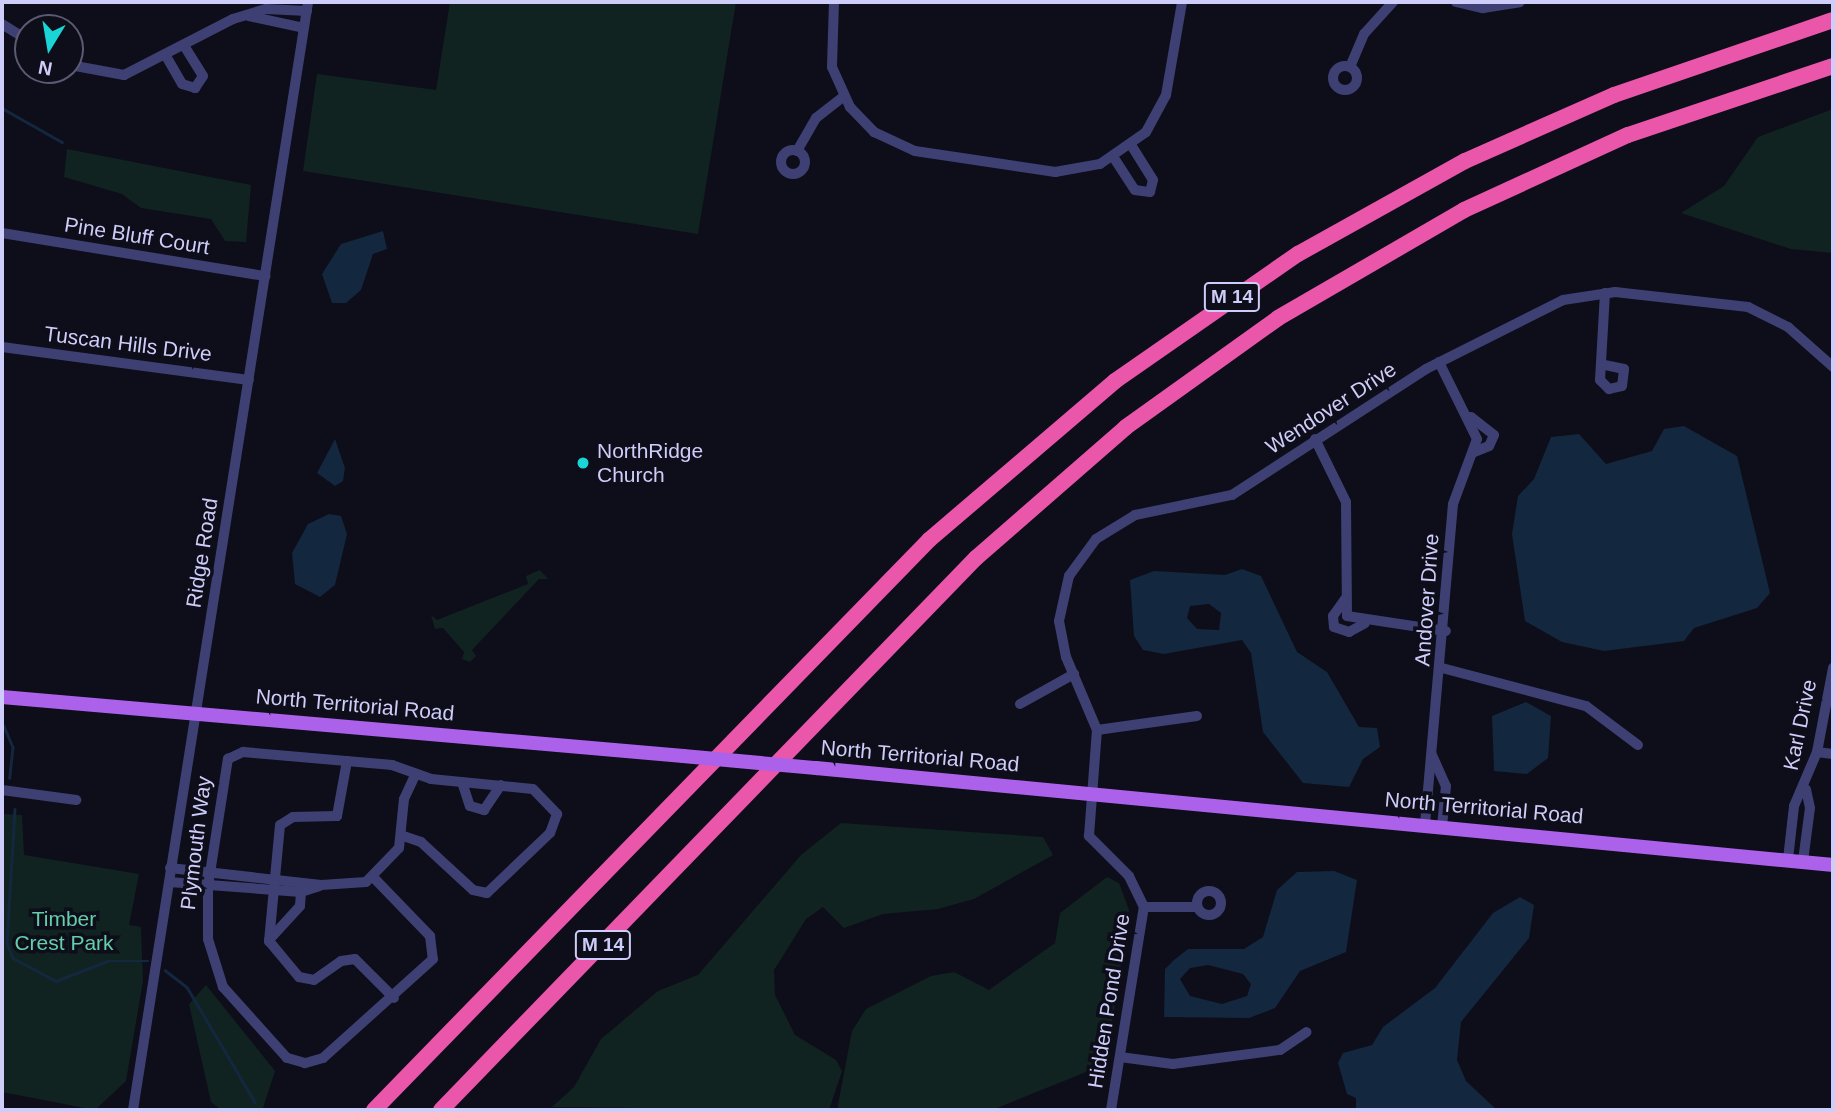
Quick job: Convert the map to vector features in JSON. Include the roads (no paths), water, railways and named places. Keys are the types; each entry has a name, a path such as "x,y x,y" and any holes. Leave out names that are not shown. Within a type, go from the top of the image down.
{"highway":[{"name":"M 14","path":"374,1110 929,540 1115,381 1298,254 1465,161 1614,95 1833,20"},
{"name":"M 14","path":"441,1110 976,558 1126,427 1278,318 1464,210 1640,131 1833,66"}],"main road":[{"name":"North Territorial Road","path":"2,697 1092,793 1833,865"}],"street":[{"path":"834,2 830,53 844,96 874,132 915,151 1055,172 1114,158 1132,146 1166,94 1182,2"},
{"path":"1350,67 1364,34 1393,2"},
{"path":"1457,2 1483,8 1520,2"},
{"path":"84,68 124,75 266,9 308,7"},
{"name":"Ridge Road","path":"133,1110 308,7"},
{"path":"249,16 304,28"},
{"path":"166,56 182,84 195,88 203,76 184,45"},
{"path":"797,151 816,118 844,96"},
{"path":"1114,158 1135,190 1150,192 1153,180 1132,146"},
{"name":"Pine Bluff Court","path":"2,233 266,276"},
{"path":"1605,293 1605,365"},
{"name":"Wendover Drive","path":"1092,793 1097,730 1061,639 1061,601 1074,566 1096,539 1135,515 1232,495 1315,439 1439,362 1545,306 1605,293 1748,307 1788,327 1833,367"},
{"name":"Tuscan Hills Drive","path":"2,346 249,380"},
{"name":"Andover Drive","path":"1424,824 1443,668 1453,503 1474,452 1471,417 1439,362"},
{"name":"Andover Drive","path":"1471,417 1494,432 1489,446 1474,452"},
{"path":"1315,439 1346,502 1345,599 1348,618 1366,623 1446,631"},
{"path":"1345,599 1333,616 1334,627 1349,632 1366,623"},
{"path":"1443,668 1586,706 1638,745"},
{"name":"Karl Drive","path":"1787,859 1794,806 1806,789 1817,752 1833,668"},
{"path":"1020,704 1074,674"},
{"path":"1097,730 1197,716"},
{"path":"1817,752 1833,754"},
{"path":"1432,755 1446,786 1442,826"},
{"name":"Plymouth Way","path":"374,878 435,946 433,959 394,998 323,1058 305,1063 287,1058 219,981 208,939 209,881 231,756 392,765 415,775 538,791 557,820 492,892 473,890 421,842 401,835"},
{"path":"348,761 337,816 293,817 280,825 272,885 269,940 299,977 314,980 341,961 355,959 394,998"},
{"path":"169,882 321,885 374,878 395,857 401,835 404,799 415,775"},
{"path":"462,782 470,806 484,810 500,785"},
{"name":"Karl Drive","path":"1803,861 1810,808 1806,789"},
{"path":"2,790 76,800"},
{"name":"Hidden Pond Drive","path":"1092,793 1089,836 1129,876 1144,907 1111,1110"},
{"path":"170,868 209,881"},
{"path":"272,885 301,892 321,885"},
{"path":"269,940 300,906 301,892"},
{"path":"1144,907 1197,907"},
{"path":"1120,1057 1173,1064 1267,1052 1307,1032"}],"water":[{"path":"383,231 387,249 373,254 361,290 346,303 332,303 322,274 341,244"},
{"path":"1684,426 1737,456 1770,593 1757,608 1694,628 1684,641 1604,651 1562,642 1525,621 1512,534 1518,496 1534,479 1551,437 1579,434 1606,464 1652,451 1664,429"},
{"path":"335,439 345,468 343,481 335,486 317,473"},
{"path":"329,514 341,516 347,534 335,585 320,597 295,584 292,553 308,524"},
{"path":"1242,569 1261,576 1297,652 1327,672 1359,727 1377,728 1380,747 1363,759 1349,787 1303,783 1263,732 1251,653 1242,640 1164,654 1143,650 1134,636 1130,580 1154,571 1225,575","holes":["1209,604 1221,613 1219,630 1197,629 1187,618 1190,606"]},
{"path":"1526,702 1551,716 1548,758 1527,774 1494,771 1492,716"},
{"path":"1334,871 1357,880 1346,952 1300,971 1275,1008 1249,1018 1164,1017 1165,969 1188,949 1244,949 1263,937 1277,890 1297,872","holes":["1208,965 1243,974 1251,984 1247,996 1222,1004 1190,996 1180,979 1190,968"]},
{"path":"1520,897 1534,905 1529,938 1461,1022 1457,1060 1466,1081 1497,1110 1356,1110 1356,1098 1347,1094 1338,1063 1343,1053 1372,1045 1383,1027 1435,988 1493,913"}],"waterway":[{"path":"2,108 62,142"},
{"path":"4,726 13,747 10,778"},
{"path":"15,809 7,943 13,958 56,981 107,961 148,961"},
{"path":"165,970 187,987 255,1102"}],"place":[{"name":"NorthRidge Church","path":"583,463"}],"park label":[{"name":"Timber Crest Park","path":"64,931"}]}
